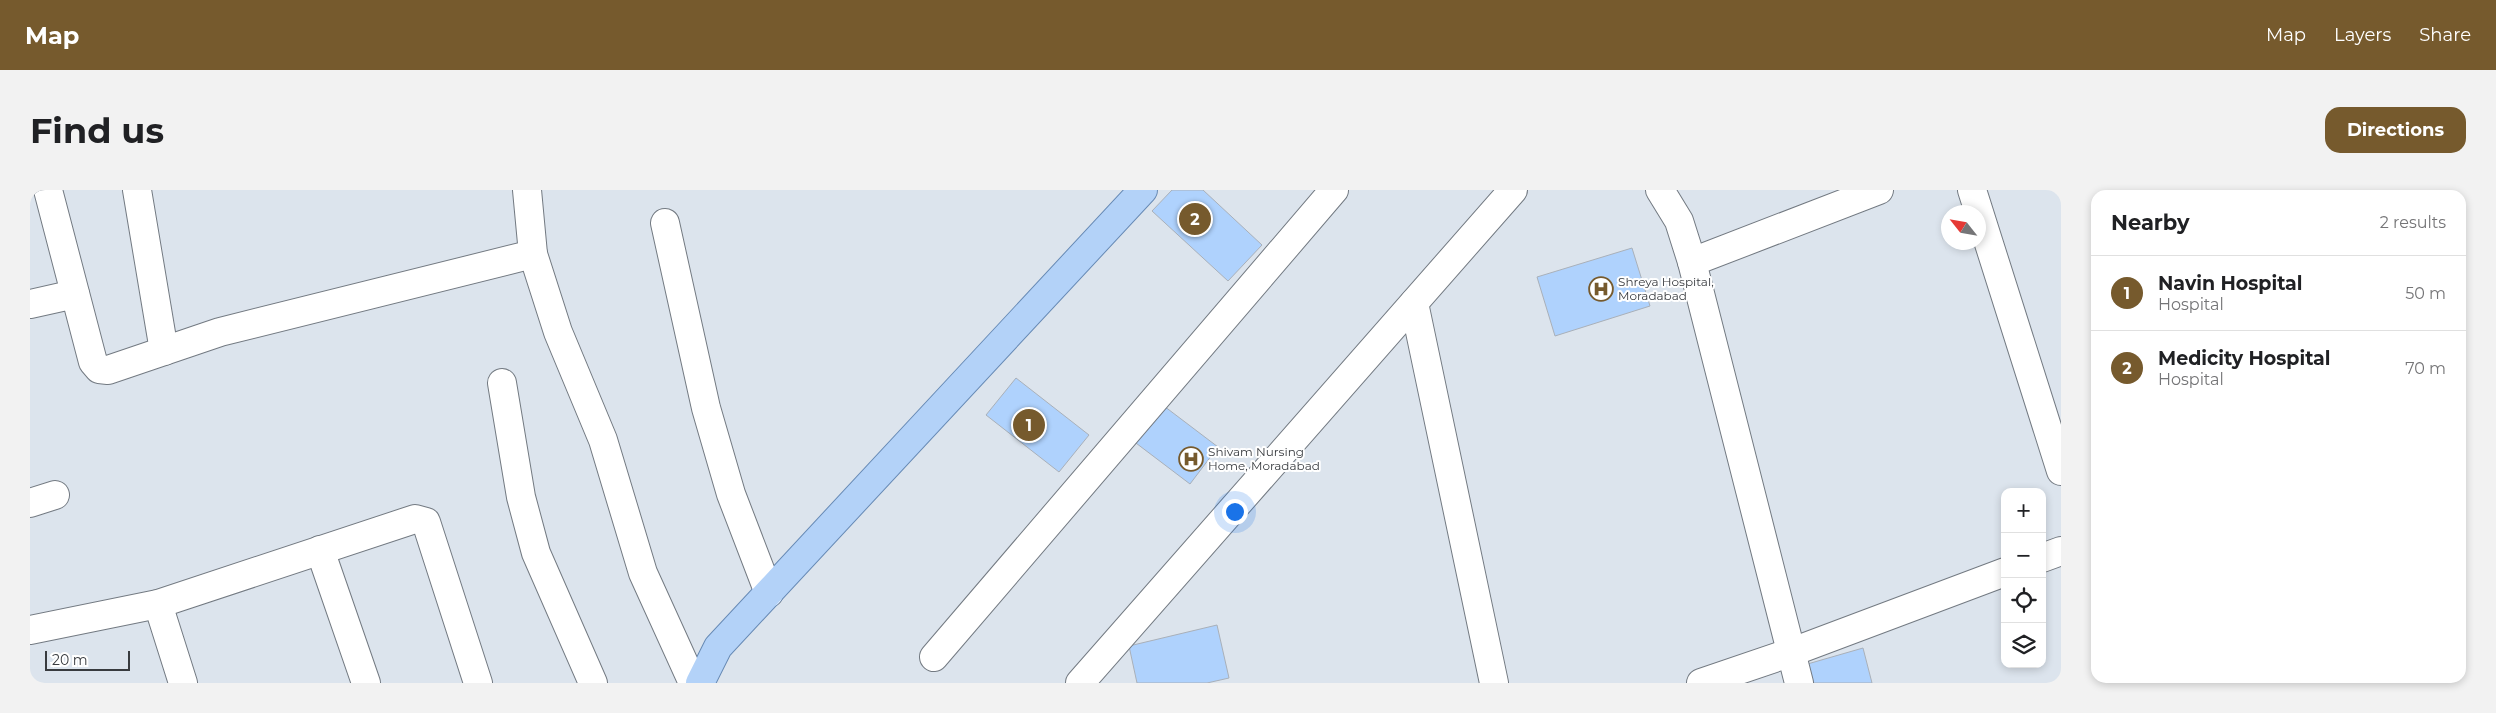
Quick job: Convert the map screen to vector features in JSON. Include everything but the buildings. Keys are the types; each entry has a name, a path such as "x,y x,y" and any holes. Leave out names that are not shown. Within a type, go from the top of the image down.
{"main road":[{"path":"700,683 718,647 1143,190"}],"street":[{"path":"48,190 93,362 99,369 108,370 220,332 533,254"},
{"path":"137,190 164,351"},
{"path":"527,190 533,254 558,332 603,440 642,573 694,683"},
{"path":"934,657 1334,190"},
{"path":"1080,683 1513,190"},
{"path":"1660,190 1679,222 1692,262 1800,683"},
{"path":"1692,262 1879,190"},
{"path":"1972,190 2061,471"},
{"path":"665,223 706,408 731,494 769,593"},
{"path":"30,304 75,294"},
{"path":"1414,303 1494,683"},
{"path":"502,383 522,497 536,553 594,683"},
{"path":"30,630 158,604 415,519 426,522 478,683"},
{"path":"320,550 366,683"},
{"path":"2046,557 2061,551"},
{"path":"1701,683 1792,652 2001,574"},
{"path":"158,604 182,683"}],"place":[{"name":"Medicity Hospital","path":"1195,219"},
{"name":"Shreya Hospital, Moradabad","path":"1601,289"},
{"name":"Navin Hospital","path":"1029,425"},
{"name":"Shivam Nursing Home, Moradabad","path":"1191,459"}]}
